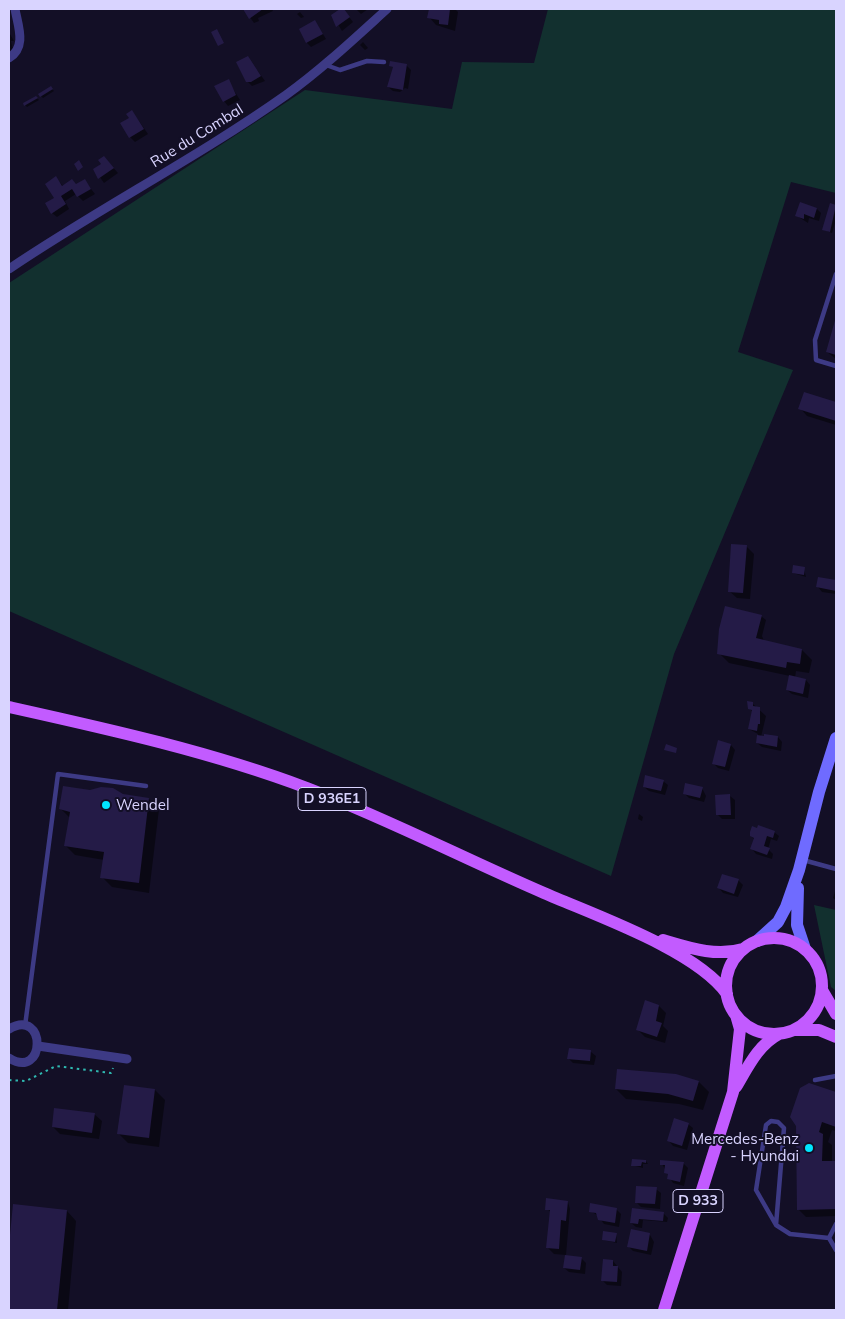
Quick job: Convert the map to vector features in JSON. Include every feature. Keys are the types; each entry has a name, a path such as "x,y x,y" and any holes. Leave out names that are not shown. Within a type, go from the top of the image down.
{"main road":[{"name":"D 936E1","path":"9,707 237,764 307,788 640,934 697,964 720,984 727,994"},
{"path":"836,738 800,865 778,922 757,941 743,949 733,962 727,977 727,994 736,1014 745,1024 769,1034 819,1030 836,1037"},
{"path":"788,1031 813,1014 822,990 821,975 815,961 805,949 797,925 800,865"},
{"name":"D 936E1","path":"640,934 702,951 731,952 743,949"},
{"path":"757,941 782,939 805,949"},
{"path":"822,990 836,1014"},
{"name":"D 933","path":"664,1310 734,1092 740,1029 736,1014"},
{"name":"D 933","path":"734,1092 768,1040 788,1031"}],"street":[{"path":"9,58 18,49 20,44 15,9"},
{"name":"Rue du Combal","path":"9,269 44,245 220,140 288,94 388,9"},
{"path":"9,1029 14,1026 25,1026 37,1036 38,1046 34,1056 26,1062 15,1062 9,1058"},
{"path":"38,1046 127,1059"}],"lane":[{"path":"324,64 332,69 340,70 367,61 384,62"},
{"path":"836,274 815,340 816,360 836,366"},
{"path":"25,1026 58,774 146,786"},
{"path":"800,865 836,869"},
{"path":"815,1080 836,1076"},
{"path":"776,1225 784,1128 778,1122 771,1121 766,1125 756,1190 776,1225 790,1234 829,1238"},
{"path":"829,1238 836,1224"},
{"path":"829,1238 836,1250"}],"path":[{"path":"9,1080 26,1081 56,1066 111,1073 116,1057"}],"green space":[{"path":"548,9 836,9 836,193 791,182 738,352 793,370 674,654 611,876 9,611 9,283 305,90 452,109 462,62 534,63"},
{"path":"814,905 836,910 836,991 831,987"}],"building":[{"path":"243,9 263,9 249,19"},
{"path":"340,9 344,9 350,17 336,27 331,15"},
{"path":"429,9 450,9 448,25 439,24 439,20 427,18"},
{"path":"315,20 323,34 306,43 299,29"},
{"path":"217,29 224,43 218,46 211,32"},
{"path":"248,56 261,76 251,82 246,82 236,62"},
{"path":"390,61 407,64 403,90 387,87 393,67 389,66"},
{"path":"229,79 236,95 223,102 214,86"},
{"path":"51,86 53,89 40,97 38,94"},
{"path":"36,96 38,98 24,106 23,103"},
{"path":"132,110 144,129 129,138 120,123 129,118 126,114"},
{"path":"104,156 114,168 98,179 93,169 101,164 98,160"},
{"path":"79,160 83,167 78,171 74,164"},
{"path":"56,176 62,186 72,179 76,184 85,179 91,189 77,197 72,189 61,196 66,204 51,214 45,203 54,198 45,184"},
{"path":"800,202 817,208 814,218 804,214 804,219 795,216"},
{"path":"830,203 836,205 830,232 822,230"},
{"path":"836,317 836,355 826,352"},
{"path":"804,392 836,402 836,421 798,409"},
{"path":"731,544 747,545 743,593 728,592"},
{"path":"793,565 805,567 804,575 792,573"},
{"path":"818,577 836,580 836,591 816,587"},
{"path":"725,606 762,615 756,638 802,649 800,664 787,662 786,668 717,654 719,629"},
{"path":"789,675 806,679 803,694 786,690"},
{"path":"747,701 753,702 753,706 760,707 760,724 758,724 757,731 748,729 752,710 748,709"},
{"path":"764,734 778,736 777,747 756,743 757,735 764,736"},
{"path":"718,740 731,744 725,767 712,764"},
{"path":"666,744 677,748 676,753 664,750"},
{"path":"645,775 664,780 661,791 643,787"},
{"path":"685,783 703,787 700,798 683,794"},
{"path":"63,786 90,790 101,787 113,788 123,794 149,798 139,883 100,878 104,852 64,846 70,812 59,809"},
{"path":"730,794 731,815 716,815 715,795"},
{"path":"758,825 775,831 773,838 767,836 764,846 770,848 767,855 750,849 754,838 750,836 752,826 757,828"},
{"path":"722,874 739,879 734,894 717,888"},
{"path":"645,1000 659,1005 656,1021 662,1023 657,1037 636,1030"},
{"path":"569,1048 591,1050 590,1061 567,1059"},
{"path":"617,1069 676,1074 699,1081 693,1101 668,1094 615,1089"},
{"name":"Mercedes-Benz - Hyundai","path":"809,1083 836,1092 836,1127 822,1122 819,1132 823,1134 822,1161 836,1161 836,1209 797,1210 796,1126 790,1117 800,1088"},
{"path":"124,1085 155,1089 149,1138 117,1134"},
{"path":"54,1108 95,1113 92,1133 52,1127"},
{"path":"674,1118 689,1123 682,1146 667,1141"},
{"path":"632,1159 646,1160 646,1163 642,1162 641,1166 631,1166"},
{"path":"660,1160 684,1162 680,1182 667,1179 668,1174 664,1173 665,1165 660,1165"},
{"path":"636,1186 657,1187 655,1204 635,1203"},
{"path":"546,1198 568,1201 566,1221 561,1220 559,1249 546,1248 550,1210 545,1210"},
{"path":"590,1203 617,1208 615,1223 598,1220 596,1213 589,1212"},
{"path":"13,1204 67,1210 57,1310 9,1310 9,1245"},
{"path":"632,1208 664,1212 663,1221 639,1219 638,1224 630,1223"},
{"path":"631,1229 650,1233 647,1251 627,1247"},
{"path":"603,1231 617,1233 615,1242 602,1240"},
{"path":"565,1255 582,1257 580,1270 563,1268"},
{"path":"603,1259 613,1260 613,1266 618,1266 617,1282 601,1281"}],"place":[{"name":"Wendel","path":"106,805"},
{"name":"Mercedes-Benz - Hyundai","path":"809,1148"}]}
